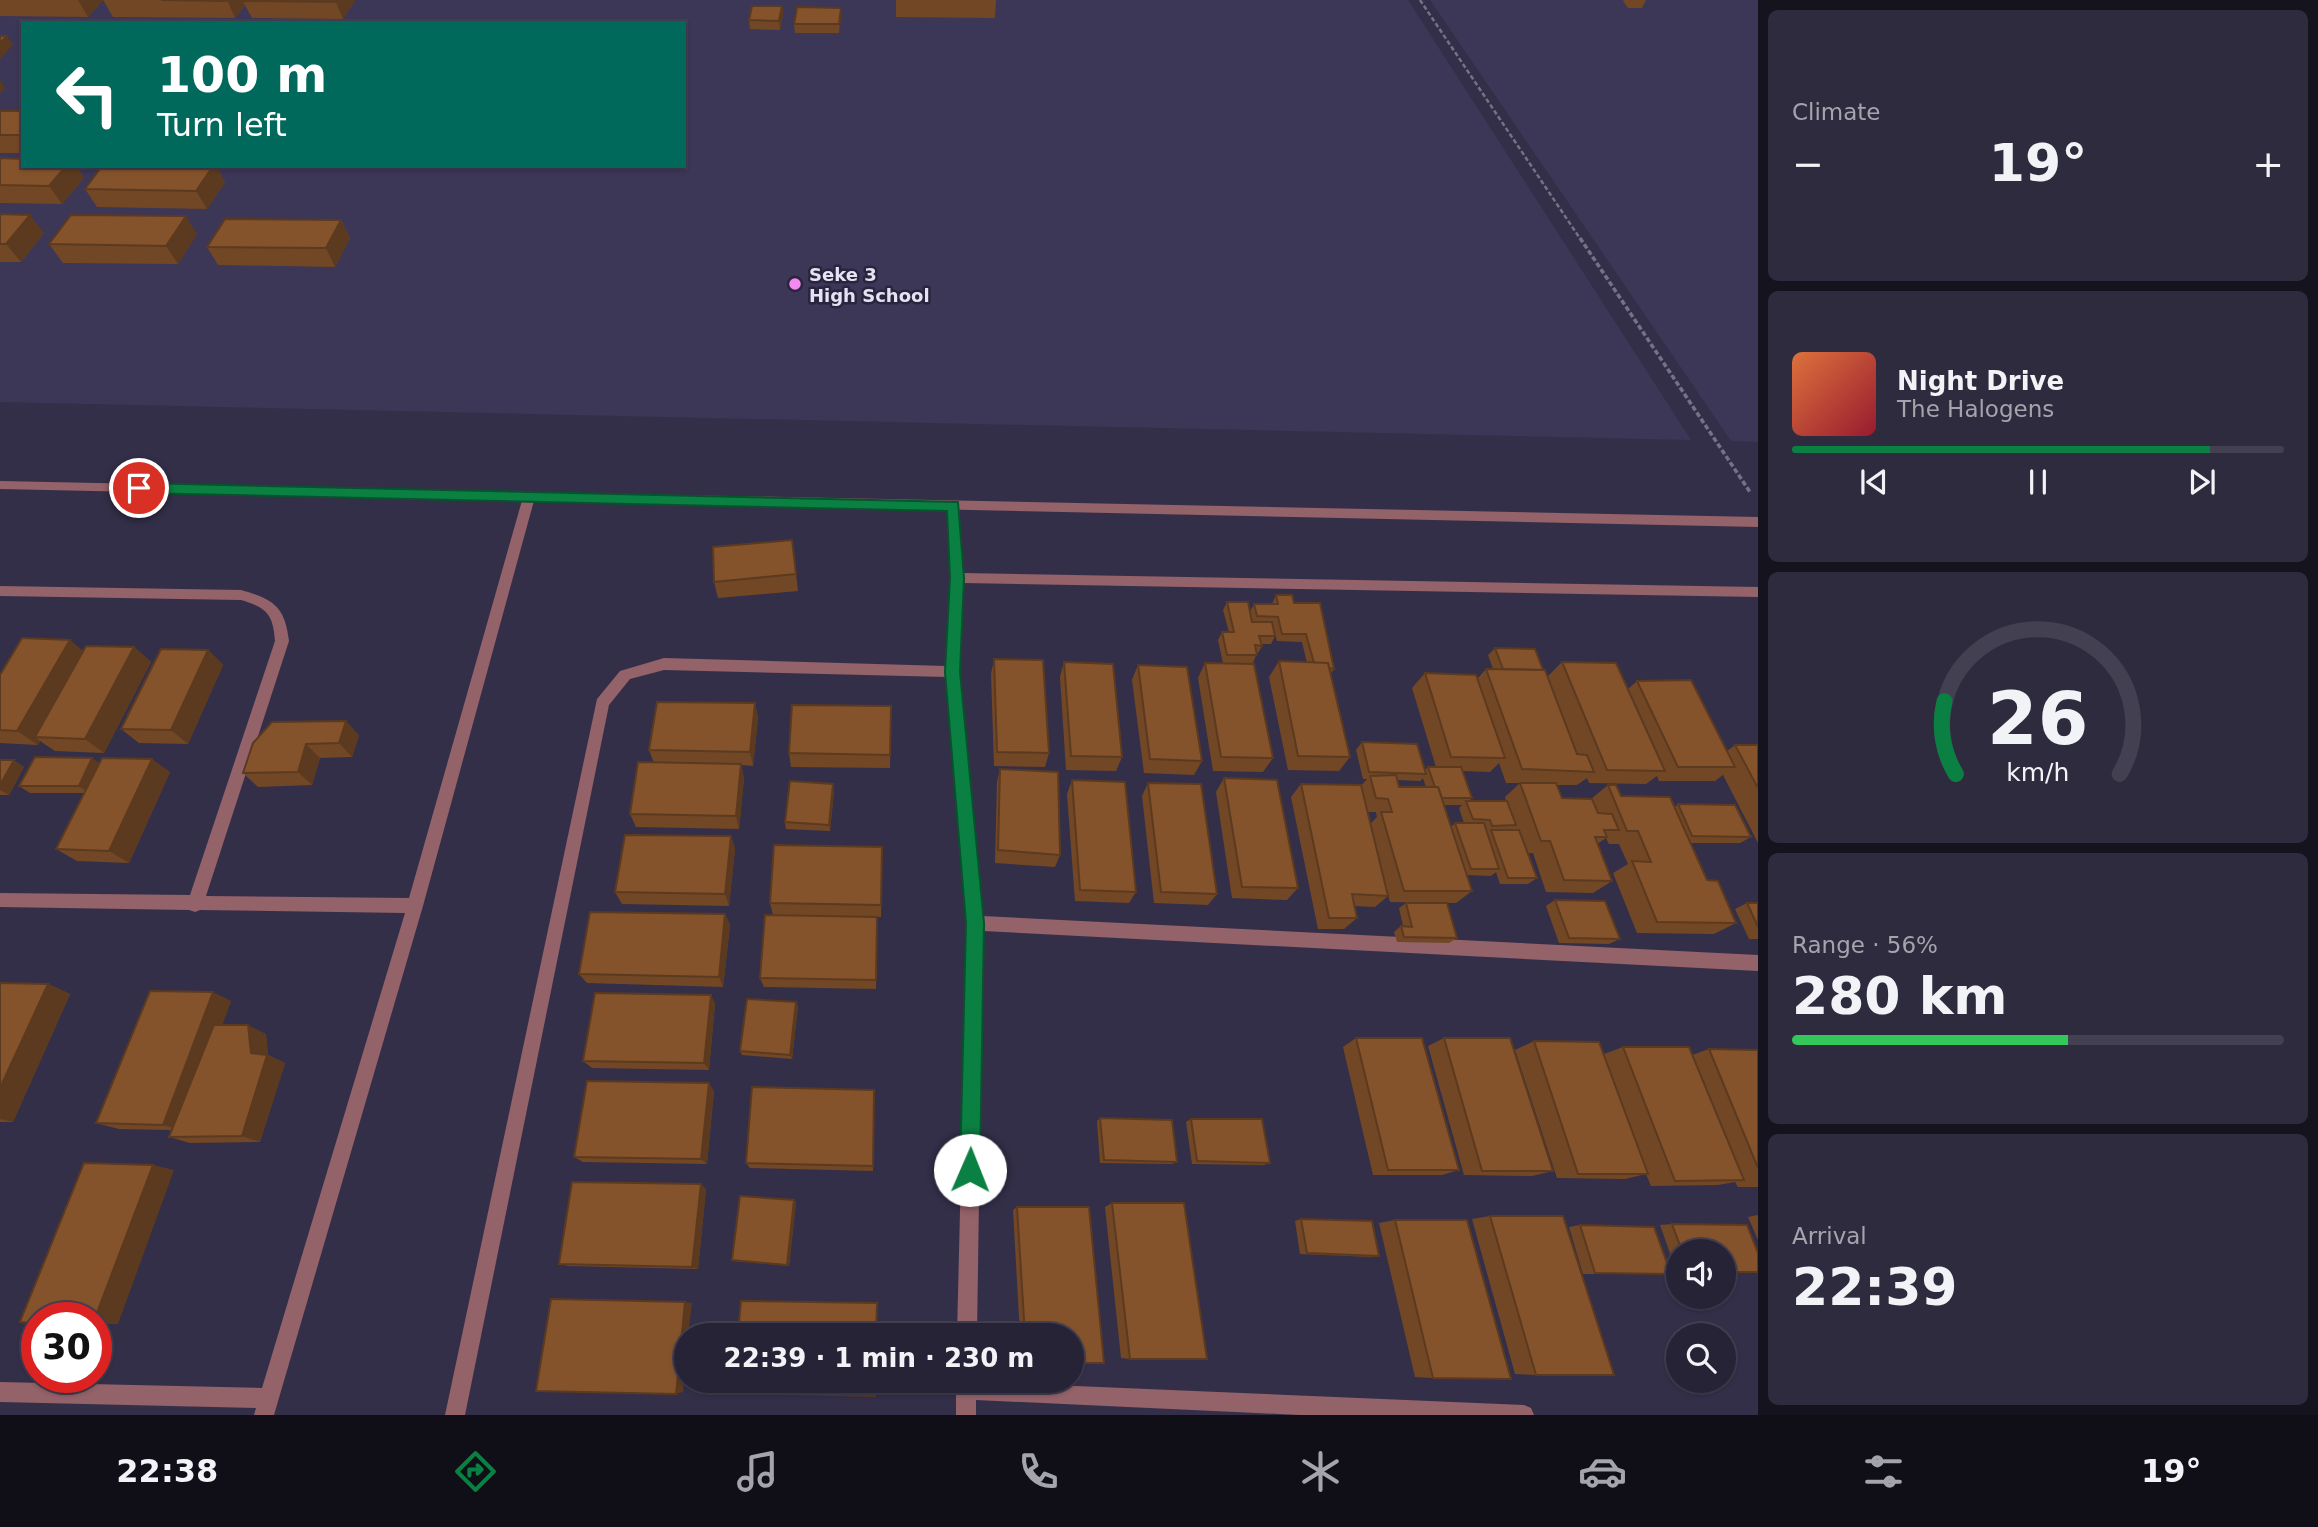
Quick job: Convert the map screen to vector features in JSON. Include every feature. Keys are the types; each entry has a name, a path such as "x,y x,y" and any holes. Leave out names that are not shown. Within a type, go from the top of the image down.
{"street":[{"path":"0,485 1758,522"},
{"path":"0,1392 266,1407 415,906 529,497"},
{"path":"953,506 957,578 953,672 975,923 967,1323"},
{"path":"957,578 1758,592"},
{"path":"0,591 241,594 265,601 280,619 282,641 195,905"},
{"path":"454,1415 601,703 625,675 664,664 953,672"},
{"path":"0,901 415,906"},
{"path":"975,923 1758,964"},
{"path":"1084,1392 1524,1415"},
{"path":"966,1393 966,1415"}],"path":[{"path":"1420,0 1750,493"}],"shaded area":[{"name":"Seke 3 High School","path":"0,0 1408,0 1691,440 0,402"},
{"path":"1430,0 1758,0 1758,442 1731,441"}],"building":[{"path":"161,0 227,0 226,1"},
{"path":"244,0 337,0 336,2"},
{"path":"752,6 782,6 779,21 749,20"},
{"path":"797,7 841,8 839,24 794,24"},
{"path":"0,111 21,111 21,135 0,135"},
{"path":"0,158 21,159 21,168 64,168 49,186 0,185"},
{"path":"101,168 212,168 196,191 85,189"},
{"path":"0,214 30,215 6,244 0,244"},
{"path":"71,215 186,216 166,246 49,244"},
{"path":"225,219 341,220 326,248 207,247"},
{"path":"792,540 796,574 714,582 713,547"},
{"path":"1276,595 1292,595 1294,603 1320,603 1334,669 1329,668 1328,663 1314,663 1306,634 1282,634 1278,617 1257,616 1254,604 1278,604"},
{"path":"1227,602 1248,602 1252,622 1272,622 1275,636 1259,636 1262,646 1255,645 1257,655 1227,655 1222,632 1234,632"},
{"path":"22,638 70,640 17,731 0,730 0,675"},
{"path":"86,646 134,647 85,739 35,737"},
{"path":"1495,648 1535,649 1543,670 1503,669"},
{"path":"161,649 208,650 171,730 121,729"},
{"path":"994,659 1043,660 1049,753 997,752"},
{"path":"1279,661 1328,663 1350,757 1298,756"},
{"path":"1064,662 1113,664 1122,757 1071,756"},
{"path":"1562,662 1616,663 1665,771 1607,770"},
{"path":"1205,663 1254,664 1273,758 1221,757"},
{"path":"1138,665 1187,667 1202,761 1150,759"},
{"path":"1486,669 1545,670 1577,754 1587,755 1594,772 1522,769"},
{"path":"1425,673 1476,675 1505,758 1451,757"},
{"path":"1691,680 1735,767 1678,767 1637,681"},
{"path":"657,702 755,703 750,752 649,750"},
{"path":"792,705 891,706 890,755 789,753"},
{"path":"346,721 339,743 306,744 298,772 243,773 253,743 272,722"},
{"path":"1362,742 1417,744 1426,774 1369,772"},
{"path":"1735,745 1758,745 1758,788"},
{"path":"35,757 92,758 79,786 19,786"},
{"path":"102,758 152,759 109,851 56,849"},
{"path":"0,760 14,760 0,785"},
{"path":"638,762 741,764 736,816 630,814"},
{"path":"1428,767 1461,767 1472,798 1442,798"},
{"path":"1000,769 1058,772 1060,855 998,850"},
{"path":"1396,775 1399,787 1438,787 1472,891 1404,891 1381,812 1392,812 1388,799 1376,798 1370,776"},
{"path":"1224,778 1277,780 1298,888 1242,887"},
{"path":"1072,780 1125,782 1136,892 1080,890"},
{"path":"790,781 833,784 829,825 785,822"},
{"path":"1148,783 1201,784 1217,894 1161,892"},
{"path":"1520,783 1556,783 1562,798 1592,799 1598,813 1612,814 1619,830 1604,830 1607,837 1595,837 1612,881 1564,880 1550,841 1541,841"},
{"path":"1301,784 1361,785 1388,896 1352,894 1357,918 1329,918"},
{"path":"1608,785 1616,785 1621,796 1670,797 1707,880 1718,881 1736,923 1657,922 1632,861 1651,862 1638,831 1627,831"},
{"path":"1466,801 1507,801 1516,825 1492,826 1490,820 1473,819"},
{"path":"1678,804 1735,805 1751,837 1692,836"},
{"path":"1455,823 1484,823 1499,869 1471,869"},
{"path":"1491,830 1519,830 1537,878 1508,878"},
{"path":"625,835 731,836 725,894 615,892"},
{"path":"774,845 882,847 881,905 770,903"},
{"path":"1555,900 1605,901 1620,939 1569,938"},
{"path":"1406,903 1447,903 1457,938 1404,937 1401,926 1412,927"},
{"path":"1747,903 1758,903 1758,927"},
{"path":"590,912 725,914 719,977 579,974"},
{"path":"765,915 877,917 876,980 760,978"},
{"path":"0,983 48,984 0,1088"},
{"path":"150,991 213,992 163,1125 96,1123"},
{"path":"595,993 711,995 704,1063 583,1061"},
{"path":"747,999 796,1002 790,1055 740,1051"},
{"path":"214,1025 248,1025 251,1053 267,1055 242,1136 169,1137"},
{"path":"1356,1038 1422,1038 1459,1170 1388,1170"},
{"path":"1444,1038 1510,1038 1553,1171 1482,1171"},
{"path":"1534,1041 1599,1042 1648,1174 1578,1174"},
{"path":"1623,1047 1689,1047 1744,1180 1675,1181"},
{"path":"1709,1049 1758,1050 1758,1168"},
{"path":"587,1081 709,1083 701,1159 574,1157"},
{"path":"752,1087 874,1090 873,1166 746,1163"},
{"path":"1100,1118 1172,1120 1177,1162 1104,1160"},
{"path":"1191,1119 1262,1119 1270,1163 1197,1161"},
{"path":"84,1163 153,1165 101,1302 28,1302"},
{"path":"572,1182 701,1184 692,1267 559,1264"},
{"path":"740,1196 794,1200 787,1265 732,1260"},
{"path":"1112,1203 1184,1203 1207,1359 1130,1359"},
{"path":"1017,1207 1089,1207 1104,1363 1084,1363 1084,1323 1024,1323"},
{"path":"1490,1216 1563,1216 1614,1375 1536,1375"},
{"path":"1301,1219 1372,1221 1379,1256 1307,1253"},
{"path":"1395,1220 1467,1220 1511,1379 1433,1378"},
{"path":"1672,1224 1747,1225 1758,1253 1758,1272 1736,1272 1736,1239 1678,1239"},
{"path":"1580,1225 1654,1227 1666,1260 1666,1274 1595,1273"},
{"path":"551,1299 685,1302 683,1323 674,1323 676,1394 536,1391"},
{"path":"741,1301 877,1303 876,1323 739,1323"},
{"path":"733,1393 875,1393 875,1396"}],"place":[{"name":"Seke 3 High School","path":"795,284"}],"route":[{"path":"139,488 953,506 957,578 953,672 975,923 970,1170"}]}
